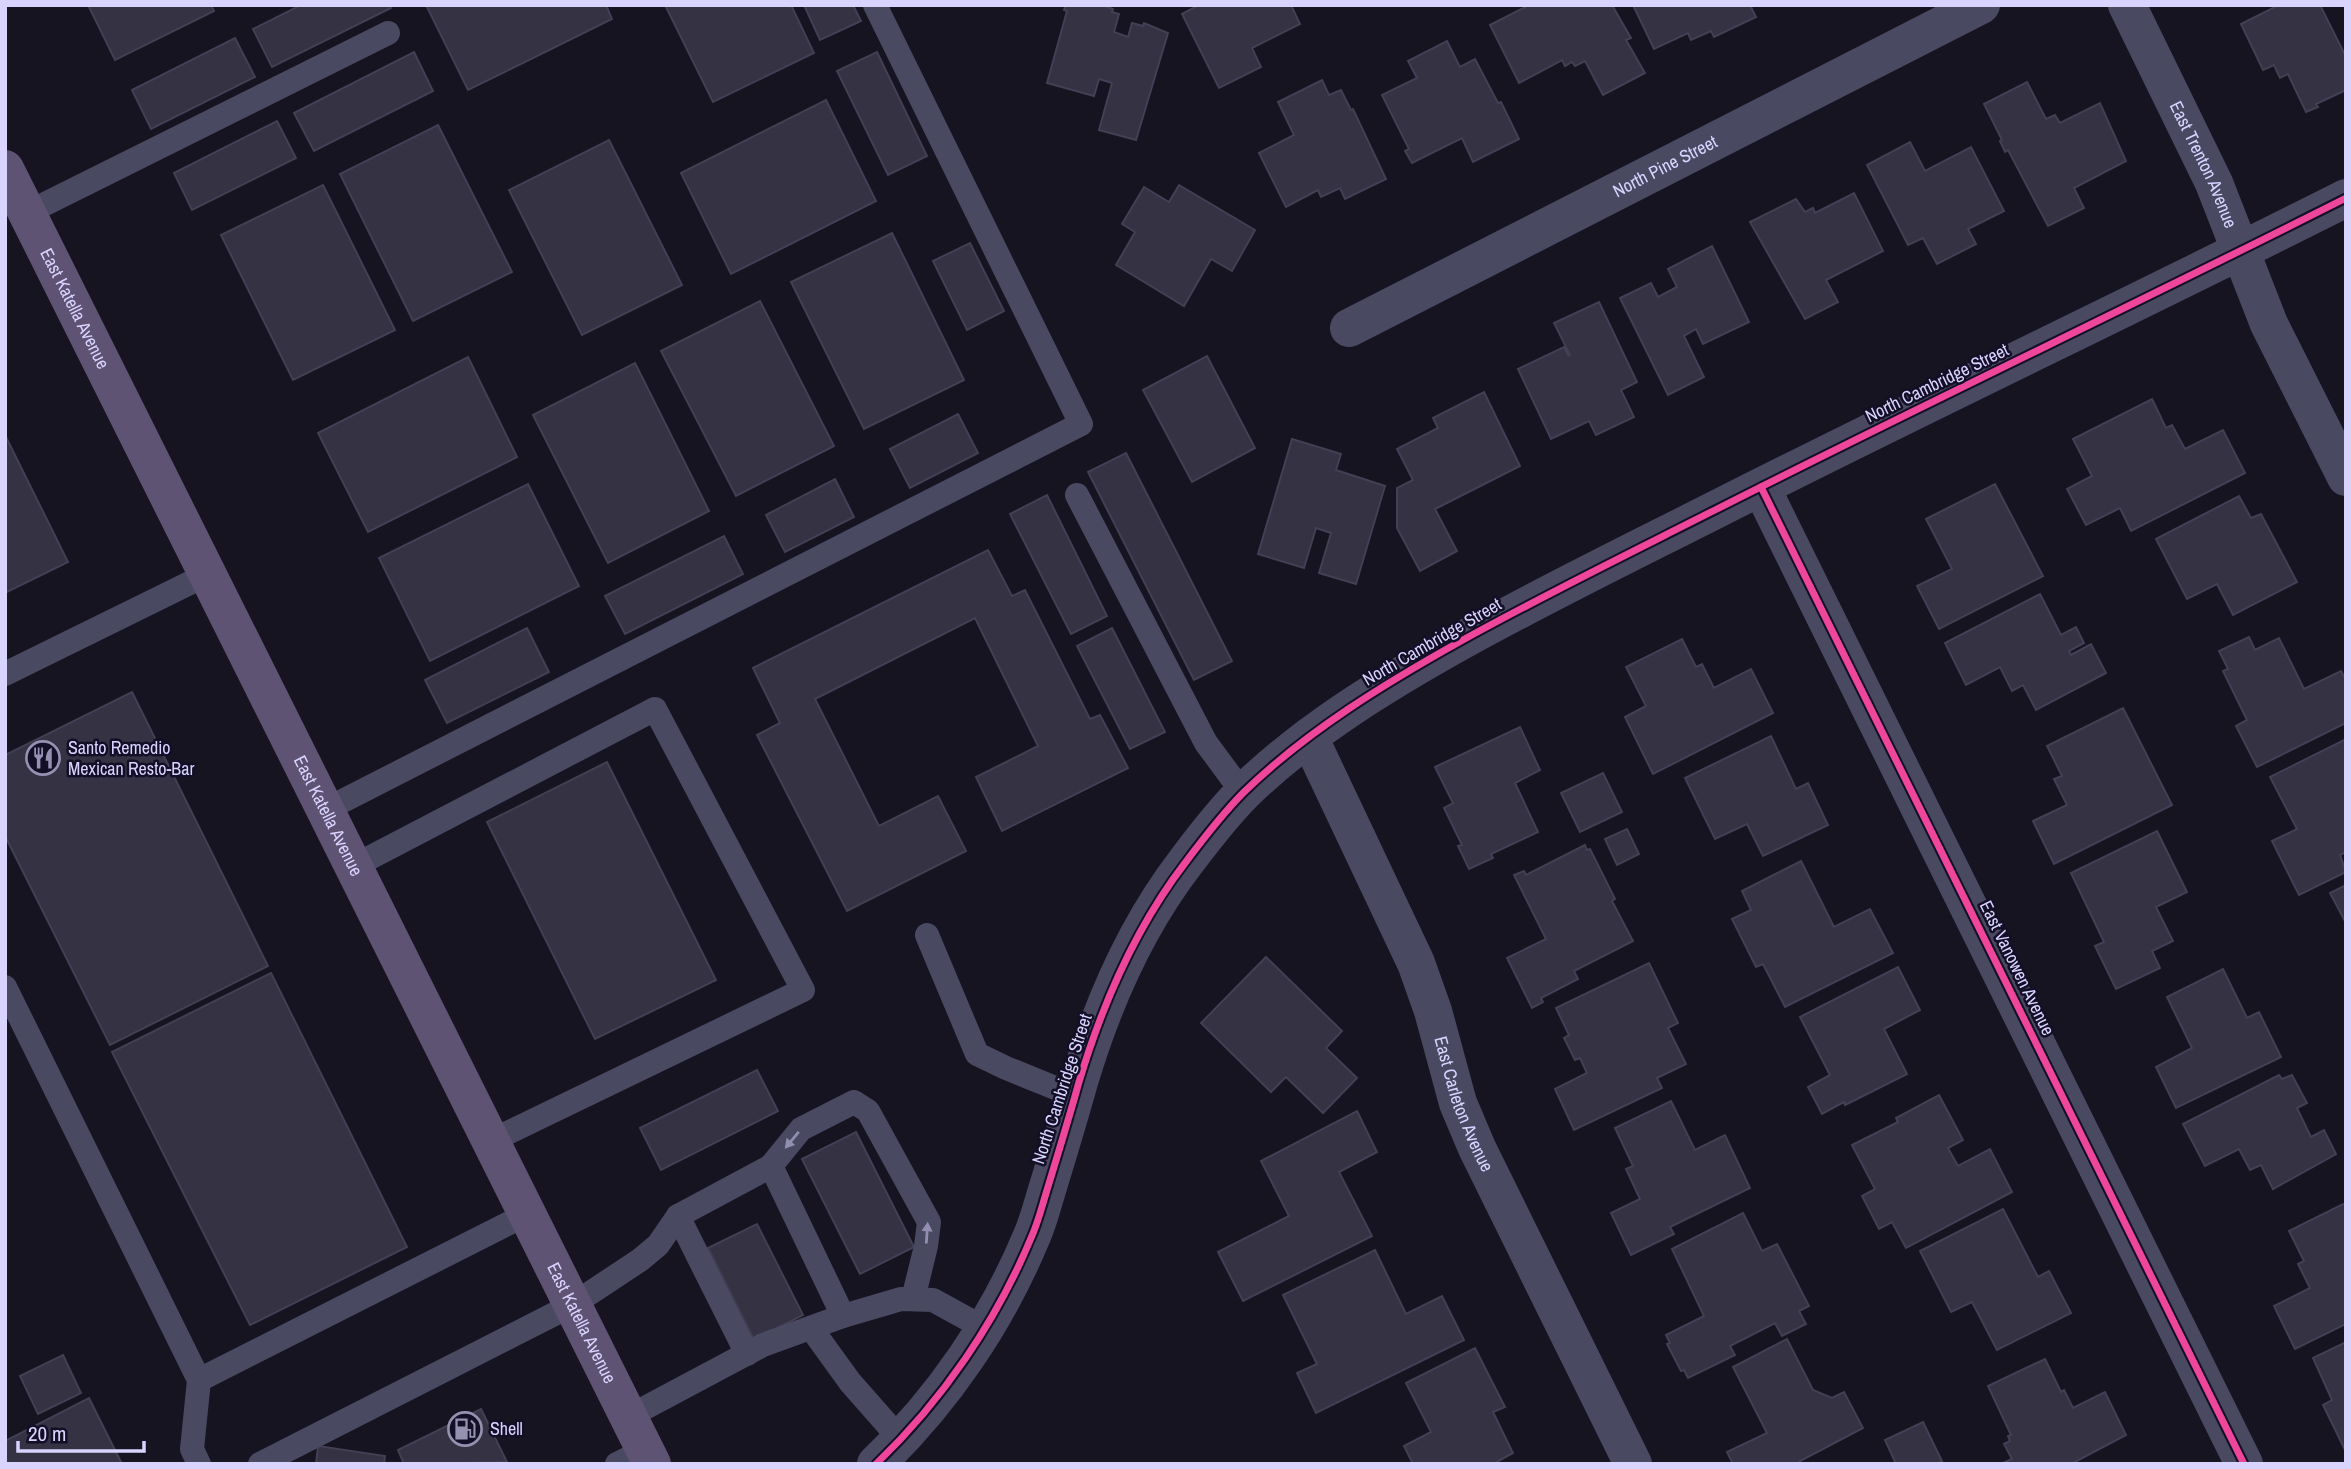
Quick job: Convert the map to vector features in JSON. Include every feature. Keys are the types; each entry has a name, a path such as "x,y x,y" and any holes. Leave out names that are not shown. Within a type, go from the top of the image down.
{"main road":[{"name":"East Katella Avenue","path":"5,169 572,1305 635,1449"}],"street":[{"name":"North Pine Street","path":"1349,328 1982,5"},
{"name":"East Trenton Avenue","path":"2127,5 2214,183 2270,324 2346,477"},
{"name":"North Cambridge Street","path":"889,1452 954,1376 984,1328 1032,1236 1075,1097 1119,974 1150,915 1180,869 1243,793 1309,737 1389,683 1490,625 1761,487 2346,198"},
{"name":"East Vanowen Avenue","path":"1761,487 2244,1464"},
{"name":"East Carleton Avenue","path":"1309,737 1416,963 1433,1011 1458,1103 1477,1148 1633,1464"}],"lane":[{"path":"325,810 1080,425 875,5"},
{"path":"27,213 388,33"},
{"path":"1077,495 1206,743 1243,793"},
{"path":"5,674 208,574"},
{"path":"354,866 655,709 803,990 491,1141"},
{"path":"927,935 977,1054 1075,1097"},
{"path":"5,987 199,1381 191,1449 199,1464"},
{"path":"260,1464 572,1305 659,1245 678,1216 771,1166 801,1129 853,1102 868,1111 929,1222 926,1247 913,1299"},
{"path":"771,1166 843,1316"},
{"path":"199,1381 527,1214"},
{"path":"678,1216 747,1354"},
{"path":"635,1449 747,1354 763,1345 843,1316 901,1299 933,1300 984,1328"},
{"path":"811,1328 850,1382 889,1452"}],"building":[{"path":"88,5 211,5 214,11 115,60"},
{"path":"301,5 390,5 391,8 272,67 253,29"},
{"path":"426,5 606,5 612,19 468,90"},
{"path":"665,5 791,5 814,53 713,102"},
{"path":"804,5 853,5 861,21 820,40"},
{"path":"1066,5 1102,5 1113,9 1112,12 1119,14 1114,32 1128,37 1132,23 1143,26 1144,23 1168,33 1136,140 1099,130 1112,83 1099,79 1094,96 1047,83 1067,11 1064,10"},
{"path":"1199,5 1291,5 1300,24 1252,48 1261,67 1219,88 1182,14"},
{"path":"1529,5 1612,5 1631,38 1626,40 1645,73 1603,95 1585,61 1575,66 1572,62 1565,66 1562,60 1519,83 1490,25"},
{"path":"1633,5 1750,5 1756,17 1714,37 1711,31 1691,40 1688,33 1654,49"},
{"path":"2279,5 2320,5 2346,57 2346,90 2316,104 2318,107 2306,112 2288,74 2280,78 2274,65 2263,70 2241,24"},
{"path":"235,38 255,77 151,129 132,90"},
{"path":"1447,41 1460,67 1475,59 1519,139 1473,162 1462,138 1412,163 1405,151 1409,149 1382,95 1417,78 1408,61"},
{"path":"414,52 433,91 314,151 294,113"},
{"path":"877,52 927,156 888,175 837,71"},
{"path":"1322,80 1329,95 1341,90 1351,110 1353,109 1386,179 1345,199 1340,188 1321,197 1318,190 1286,207 1259,153 1294,135 1278,102"},
{"path":"2027,82 2046,119 2055,115 2060,123 2100,103 2126,161 2074,188 2084,208 2048,226 2008,150 2005,152 1984,104"},
{"path":"826,100 876,201 731,274 681,173"},
{"path":"277,121 296,158 192,210 174,173"},
{"path":"438,125 512,272 413,321 340,174"},
{"path":"609,140 682,285 582,335 509,190"},
{"path":"1910,142 1925,171 1971,147 2004,211 1968,229 1976,244 1937,264 1923,238 1908,245 1867,165"},
{"path":"323,185 395,330 293,380 221,235"},
{"path":"1179,185 1255,230 1232,271 1211,259 1184,306 1116,265 1135,232 1122,224 1144,187 1169,202"},
{"path":"1854,193 1883,251 1826,280 1838,302 1805,319 1750,222 1796,199 1805,212 1813,208 1815,213"},
{"path":"892,233 964,380 864,429 791,282"},
{"path":"970,243 1004,311 967,330 933,261"},
{"path":"1712,246 1749,322 1703,344 1696,329 1684,336 1704,377 1668,395 1620,298 1651,283 1658,297 1677,287 1668,269"},
{"path":"760,301 834,446 736,496 661,351"},
{"path":"1599,302 1637,382 1621,390 1634,417 1596,435 1589,421 1551,439 1518,369 1564,347 1570,355 1554,323"},
{"path":"1207,356 1255,448 1192,482 1143,390"},
{"path":"468,357 517,457 368,532 318,433"},
{"path":"635,363 709,511 608,563 533,415"},
{"path":"1484,392 1520,466 1435,509 1457,551 1420,571 1397,528 1397,488 1413,480 1397,449 1438,428 1433,418"},
{"path":"2152,399 2166,428 2172,425 2185,449 2223,430 2245,473 2131,531 2120,508 2086,525 2067,489 2092,476 2073,439"},
{"path":"958,414 978,453 910,488 890,449"},
{"path":"5,435 68,562 5,593"},
{"path":"1292,439 1341,454 1336,470 1385,486 1356,584 1319,573 1331,533 1316,528 1304,568 1258,554"},
{"path":"1126,453 1232,661 1194,680 1088,472"},
{"path":"835,479 854,517 785,552 766,515"},
{"path":"528,484 579,586 430,661 379,558"},
{"path":"1995,484 2043,576 1939,629 1917,586 1952,569 1926,519"},
{"path":"1047,495 1107,616 1071,634 1010,514"},
{"path":"2239,496 2251,518 2261,514 2297,582 2233,615 2217,584 2187,599 2156,539"},
{"path":"724,536 743,574 625,634 605,596"},
{"path":"988,550 1012,596 1025,590 1090,719 1100,715 1128,768 1002,831 976,777 1038,746 975,618 815,699 879,826 938,796 966,851 847,911 757,735 780,723 753,668"},
{"path":"2040,594 2061,635 2076,627 2084,643 2069,651 2071,655 2091,644 2106,673 2036,710 2023,685 2012,691 2000,667 1966,685 1945,643"},
{"path":"527,628 549,672 447,723 425,680"},
{"path":"1112,628 1165,732 1130,749 1077,646"},
{"path":"2249,637 2255,650 2279,638 2304,689 2341,671 2346,680 2346,723 2257,767 2236,726 2247,720 2223,671 2228,669 2219,651"},
{"path":"1682,639 1696,667 1702,664 1714,688 1751,669 1773,713 1653,774 1625,717 1646,706 1626,667"},
{"path":"132,692 268,966 110,1045 5,836 5,755"},
{"path":"2123,708 2172,805 2054,864 2033,821 2067,805 2054,779 2062,776 2047,746"},
{"path":"1520,727 1540,770 1515,783 1538,832 1491,854 1493,858 1469,869 1458,846 1462,845 1444,808 1453,803 1435,767"},
{"path":"1771,736 1796,789 1808,783 1828,825 1763,856 1747,824 1715,839 1685,778"},
{"path":"2346,739 2346,852 2340,855 2346,872 2299,895 2272,841 2297,829 2270,777"},
{"path":"607,762 716,980 595,1039 487,822"},
{"path":"1603,773 1622,812 1580,832 1561,793"},
{"path":"1627,829 1639,854 1617,865 1605,839"},
{"path":"2157,831 2187,892 2156,907 2173,941 2152,951 2160,968 2116,989 2095,946 2104,942 2071,873"},
{"path":"1585,845 1587,850 1590,849 1615,899 1612,901 1633,941 1574,971 1578,979 1541,998 1543,1002 1532,1008 1507,958 1546,939 1514,875 1524,871 1526,875"},
{"path":"1801,861 1834,927 1870,909 1893,953 1785,1007 1763,964 1756,967 1732,919 1751,910 1742,891"},
{"path":"2346,885 2346,923 2330,893"},
{"path":"1266,957 1342,1031 1326,1048 1357,1078 1323,1113 1286,1077 1271,1092 1201,1023"},
{"path":"1649,963 1678,1023 1668,1028 1686,1064 1657,1078 1662,1088 1574,1130 1555,1089 1587,1073 1580,1058 1575,1060 1564,1038 1569,1035 1556,1008"},
{"path":"1898,967 1920,1010 1884,1029 1907,1074 1822,1114 1808,1087 1830,1075 1800,1017"},
{"path":"2223,969 2247,1018 2259,1012 2281,1057 2176,1108 2156,1067 2192,1048 2167,997"},
{"path":"271,973 407,1247 250,1325 112,1052"},
{"path":"757,1070 778,1111 661,1170 640,1128"},
{"path":"2279,1075 2282,1079 2292,1075 2307,1103 2297,1108 2311,1137 2324,1130 2336,1154 2273,1189 2261,1165 2250,1170 2239,1149 2205,1166 2183,1124"},
{"path":"1939,1095 1963,1140 1948,1148 1958,1166 1990,1149 2012,1192 1906,1248 1892,1222 1879,1229 1862,1196 1875,1189 1852,1145 1898,1122 1896,1118"},
{"path":"1671,1101 1695,1150 1725,1135 1750,1188 1670,1227 1674,1234 1631,1255 1611,1213 1640,1199 1626,1169 1633,1166 1615,1128"},
{"path":"1357,1111 1377,1152 1339,1172 1372,1236 1243,1301 1218,1252 1289,1216 1261,1161"},
{"path":"856,1132 914,1247 860,1274 802,1159"},
{"path":"2343,1204 2346,1205 2346,1324 2295,1349 2274,1306 2310,1288 2298,1264 2304,1261 2289,1231"},
{"path":"2003,1209 2038,1277 2049,1271 2071,1313 1997,1350 1972,1302 1951,1312 1920,1251"},
{"path":"1743,1213 1762,1251 1777,1244 1809,1306 1799,1311 1806,1324 1782,1336 1775,1323 1730,1346 1735,1355 1688,1378 1684,1370 1681,1371 1667,1344 1670,1343 1666,1335 1704,1316 1672,1249"},
{"path":"757,1224 803,1315 754,1340 708,1248"},
{"path":"1375,1250 1406,1314 1442,1296 1464,1340 1316,1413 1297,1373 1317,1364 1283,1295"},
{"path":"1787,1339 1813,1390 1832,1398 1844,1392 1863,1428 1800,1461 1799,1464 1733,1464 1727,1452 1767,1433 1733,1367"},
{"path":"2346,1342 2346,1452 2323,1405 2332,1400 2313,1358"},
{"path":"1475,1348 1505,1407 1493,1412 1513,1453 1493,1464 1413,1464 1404,1446 1431,1432 1406,1383"},
{"path":"63,1355 81,1393 38,1414 20,1376"},
{"path":"2045,1359 2061,1392 2064,1390 2073,1408 2105,1392 2126,1435 2071,1464 2001,1464 2012,1459 2004,1444 2010,1441 2008,1436 2011,1435 1988,1386"},
{"path":"89,1398 122,1464 5,1464 5,1441"},
{"name":"Shell","path":"481,1409 507,1462 404,1464 398,1450"},
{"path":"1923,1422 1942,1461 1936,1464 1896,1464 1885,1440"},
{"path":"318,1446 385,1456 384,1464 316,1464"}],"cycle path":[{"path":"876,1464 945,1387 984,1330 1017,1269 1038,1220 1098,1024 1122,968 1151,913 1213,827 1268,770 1320,729 1375,692 1432,657 1524,607 2346,198"},
{"path":"1761,487 2244,1464"}],"place":[{"name":"Santo Remedio Mexican Resto-Bar","path":"43,758"},
{"name":"Shell","path":"465,1429"}]}
